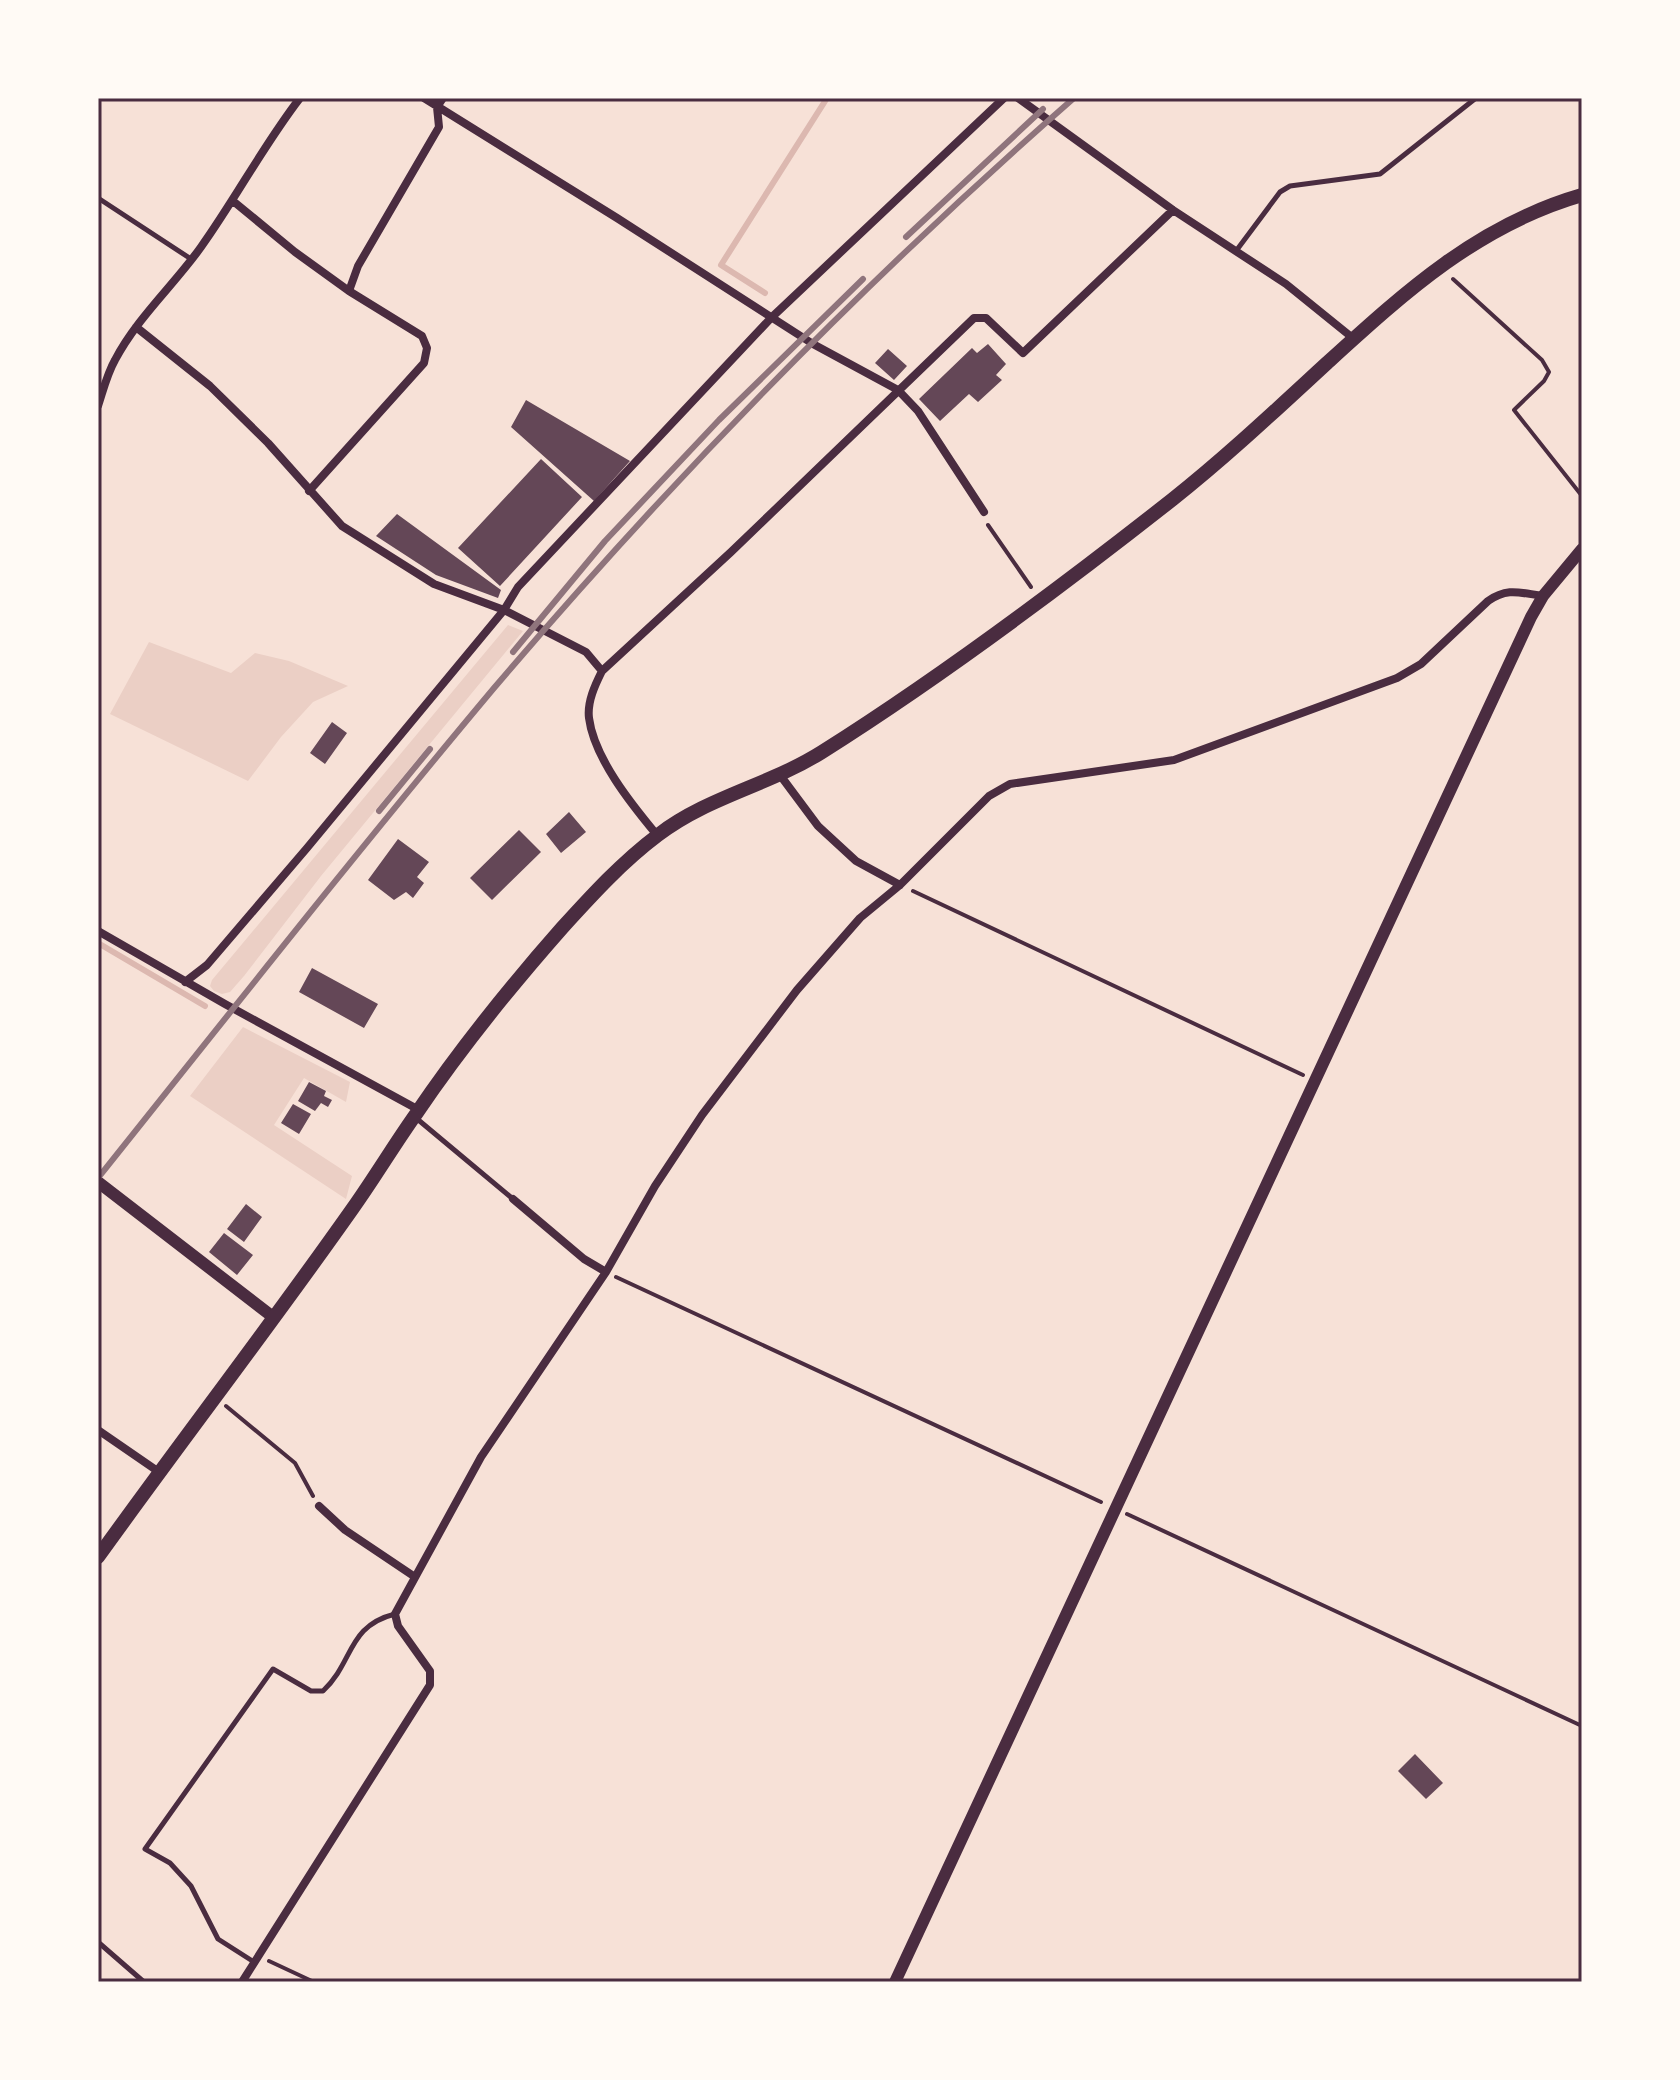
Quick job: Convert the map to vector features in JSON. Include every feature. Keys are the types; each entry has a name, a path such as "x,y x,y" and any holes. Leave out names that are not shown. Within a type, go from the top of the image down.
{"main road":[{"path":"98,1557 348,1216 416,1113 529,965 590,897 657,835 707,805 780,775 863,724 1041,600 1178,495 1391,304 1440,266 1520,218 1582,195"}],"street":[{"path":"98,406 114,360 233,201 271,135 300,98"},
{"path":"424,98 813,344 898,390 918,411 984,512"},
{"path":"349,291 358,266 439,127 437,107 443,98"},
{"path":"185,982 207,965 287,871 504,610 518,587 771,318 1004,98"},
{"path":"1018,98 1173,210 1286,284 1354,339"},
{"path":"233,201 349,291 422,336 427,348 424,363 309,491"},
{"path":"657,835 627,799 594,735 589,717 593,690 602,671 731,552 974,318 986,318 1023,353 1173,210"},
{"path":"136,327 210,386 268,443 342,526 434,584 504,610 586,652 602,671"},
{"path":"895,1982 1531,617 1543,596 1582,549"},
{"path":"242,1982 430,1685 430,1671 398,1626 395,1614 481,1457 606,1272 655,1186 702,1115 797,990 860,918 900,885 989,796 1010,784 1174,760 1397,678 1421,664 1500,593 1512,591 1543,596"},
{"path":"780,775 827,835 856,861 900,885"},
{"path":"98,931 416,1113"},
{"path":"98,1182 273,1317"},
{"path":"513,1199 584,1259 606,1272"},
{"path":"98,1430 159,1472"},
{"path":"319,1506 345,1530 415,1577"}],"lane":[{"path":"1236,251 1280,192 1290,186 1380,174 1476,98"},
{"path":"98,198 191,260"},
{"path":"416,1113 513,1199"},
{"path":"256,1959 218,1939 191,1886 170,1863 145,1849 273,1669 311,1691 323,1691 332,1683 368,1624 395,1614"},
{"path":"98,1942 144,1982"}],"path":[{"path":"1440,266 1542,360 1549,372 1544,381 1514,410 1582,496"},
{"path":"984,512 984,520 1041,600"},
{"path":"900,885 1315,1080"},
{"path":"606,1272 1582,1726"},
{"path":"214,1397 295,1463 319,1506"},
{"path":"256,1959 314,1982"}],"shaded area":[{"path":"508,625 523,631 321,876 244,976 230,992 222,994 214,991 210,986 212,980"},
{"path":"149,642 231,673 255,653 289,661 348,686 313,702 281,737 248,781 110,714"},
{"path":"243,1027 350,1082 346,1102 304,1078 274,1125 352,1176 346,1199 190,1096"}],"building":[{"path":"988,344 1006,364 996,375 1002,380 978,402 969,394 940,421 919,399 972,348 977,353"},
{"path":"888,349 907,366 894,380 875,363"},
{"path":"526,400 630,461 594,501 511,427"},
{"path":"541,459 582,497 500,586 458,548"},
{"path":"397,514 501,590 498,598 436,575 376,536"},
{"path":"332,722 347,733 325,764 310,753"},
{"path":"569,812 586,832 561,853 546,834"},
{"path":"519,830 541,852 492,900 470,878"},
{"path":"398,839 429,862 417,877 424,883 413,898 406,892 394,900 368,880"},
{"path":"312,968 378,1004 364,1028 299,992"},
{"path":"309,1082 326,1091 324,1096 332,1100 328,1107 321,1103 315,1111 298,1101"},
{"path":"293,1104 311,1114 299,1134 281,1123"},
{"path":"246,1204 262,1217 244,1242 227,1229"},
{"path":"224,1233 253,1255 237,1275 209,1252"},
{"path":"1415,1754 1443,1783 1426,1799 1398,1771"}],"waterway":[{"path":"765,293 721,265 827,98"},
{"path":"98,943 205,1006"}],"railway":[{"path":"98,1178 494,688 631,533 846,309 1074,98"},
{"path":"906,237 1043,109"},
{"path":"513,652 605,541 719,420 863,279"},
{"path":"379,811 430,749"}]}
